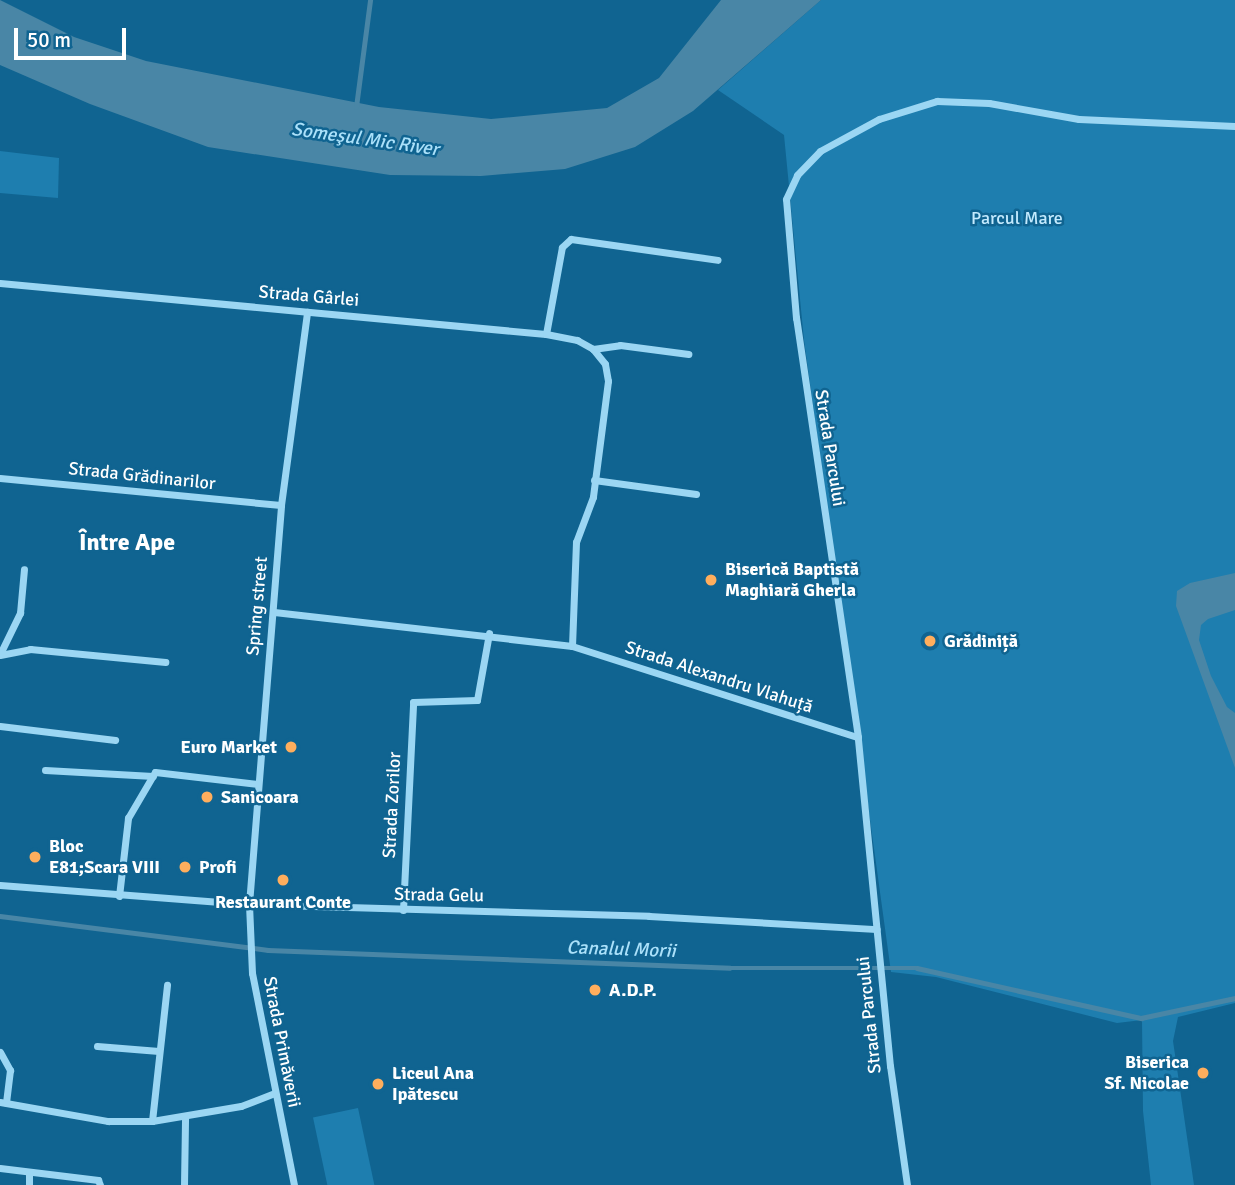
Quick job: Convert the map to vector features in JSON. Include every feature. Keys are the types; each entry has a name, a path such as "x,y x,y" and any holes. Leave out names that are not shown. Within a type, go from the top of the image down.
{"street":[{"name":"Strada Parcului","path":"907,1185 881,974 858,737 796,320 786,199 797,175 820,151 850,133 937,101 989,103 1080,119 1235,126"},
{"path":"546,334 562,247 571,239 718,260"},
{"name":"Strada Gârlei","path":"0,283 546,334 577,340 593,349"},
{"name":"Spring street","path":"249,904 281,505 307,312"},
{"path":"593,349 620,345 688,354"},
{"path":"572,646 576,542 593,497 608,381 605,364 593,349"},
{"name":"Strada Grădinarilor","path":"0,478 281,505"},
{"path":"594,480 696,494"},
{"path":"0,654 20,613 24,569"},
{"name":"Strada Alexandru Vlahuță","path":"274,612 489,633 572,646 858,737"},
{"name":"Strada Zorilor","path":"403,910 413,702 477,700 489,633"},
{"path":"0,654 30,649 165,662"},
{"path":"0,726 115,740"},
{"path":"45,771 153,776"},
{"path":"119,895 128,818 155,772 257,784"},
{"name":"Strada Gelu","path":"0,886 249,904 649,916 877,929"},
{"name":"Strada Primăverii","path":"249,904 252,973 294,1185"},
{"path":"152,1121 167,985"},
{"path":"97,1046 159,1051"},
{"path":"0,1052 10,1070 3,1102 108,1121 185,1118 275,1093"},
{"path":"184,1185 185,1118"},
{"path":"0,1168 98,1180 100,1185"},
{"path":"29,1171 29,1185"}],"green space":[{"name":"Parcul Mare","path":"821,0 1235,0 1235,1003 1178,1017 1173,1041 1194,1185 1151,1185 1143,1111 1142,1020 1117,1023 936,977 891,972 804,340 784,135 718,90"},
{"path":"0,151 59,158 58,198 0,193"},
{"path":"358,1108 374,1185 327,1185 313,1118"}],"water":[{"name":"Someşul Mic River","path":"0,0 74,37 146,61 379,107 491,119 607,108 659,78 721,0 821,0 693,111 635,147 565,169 481,176 390,175 208,147 90,104 0,65"},
{"path":"1235,573 1235,610 1208,619 1201,625 1199,640 1211,676 1227,707 1235,713 1235,768 1176,606 1177,591 1190,583"}],"waterway":[{"path":"356,107 370,0"},
{"name":"Canalul Morii","path":"0,916 268,950 730,968 917,968 1141,1018 1235,998"}],"place":[{"name":"Biserică Baptistă Maghiară Gherla","path":"711,580"},
{"name":"Grădiniță","path":"930,641"},
{"name":"Euro Market","path":"291,747"},
{"name":"Sanicoara","path":"207,797"},
{"name":"Bloc E81;Scara VIII","path":"35,857"},
{"name":"Profi","path":"185,867"},
{"name":"Restaurant Conte","path":"283,880"},
{"name":"A.D.P.","path":"595,990"},
{"name":"Biserica Sf. Nicolae","path":"1203,1073"},
{"name":"Liceul Ana Ipătescu","path":"378,1084"}],"district":[{"name":"Între Ape","path":"127,543"}]}
